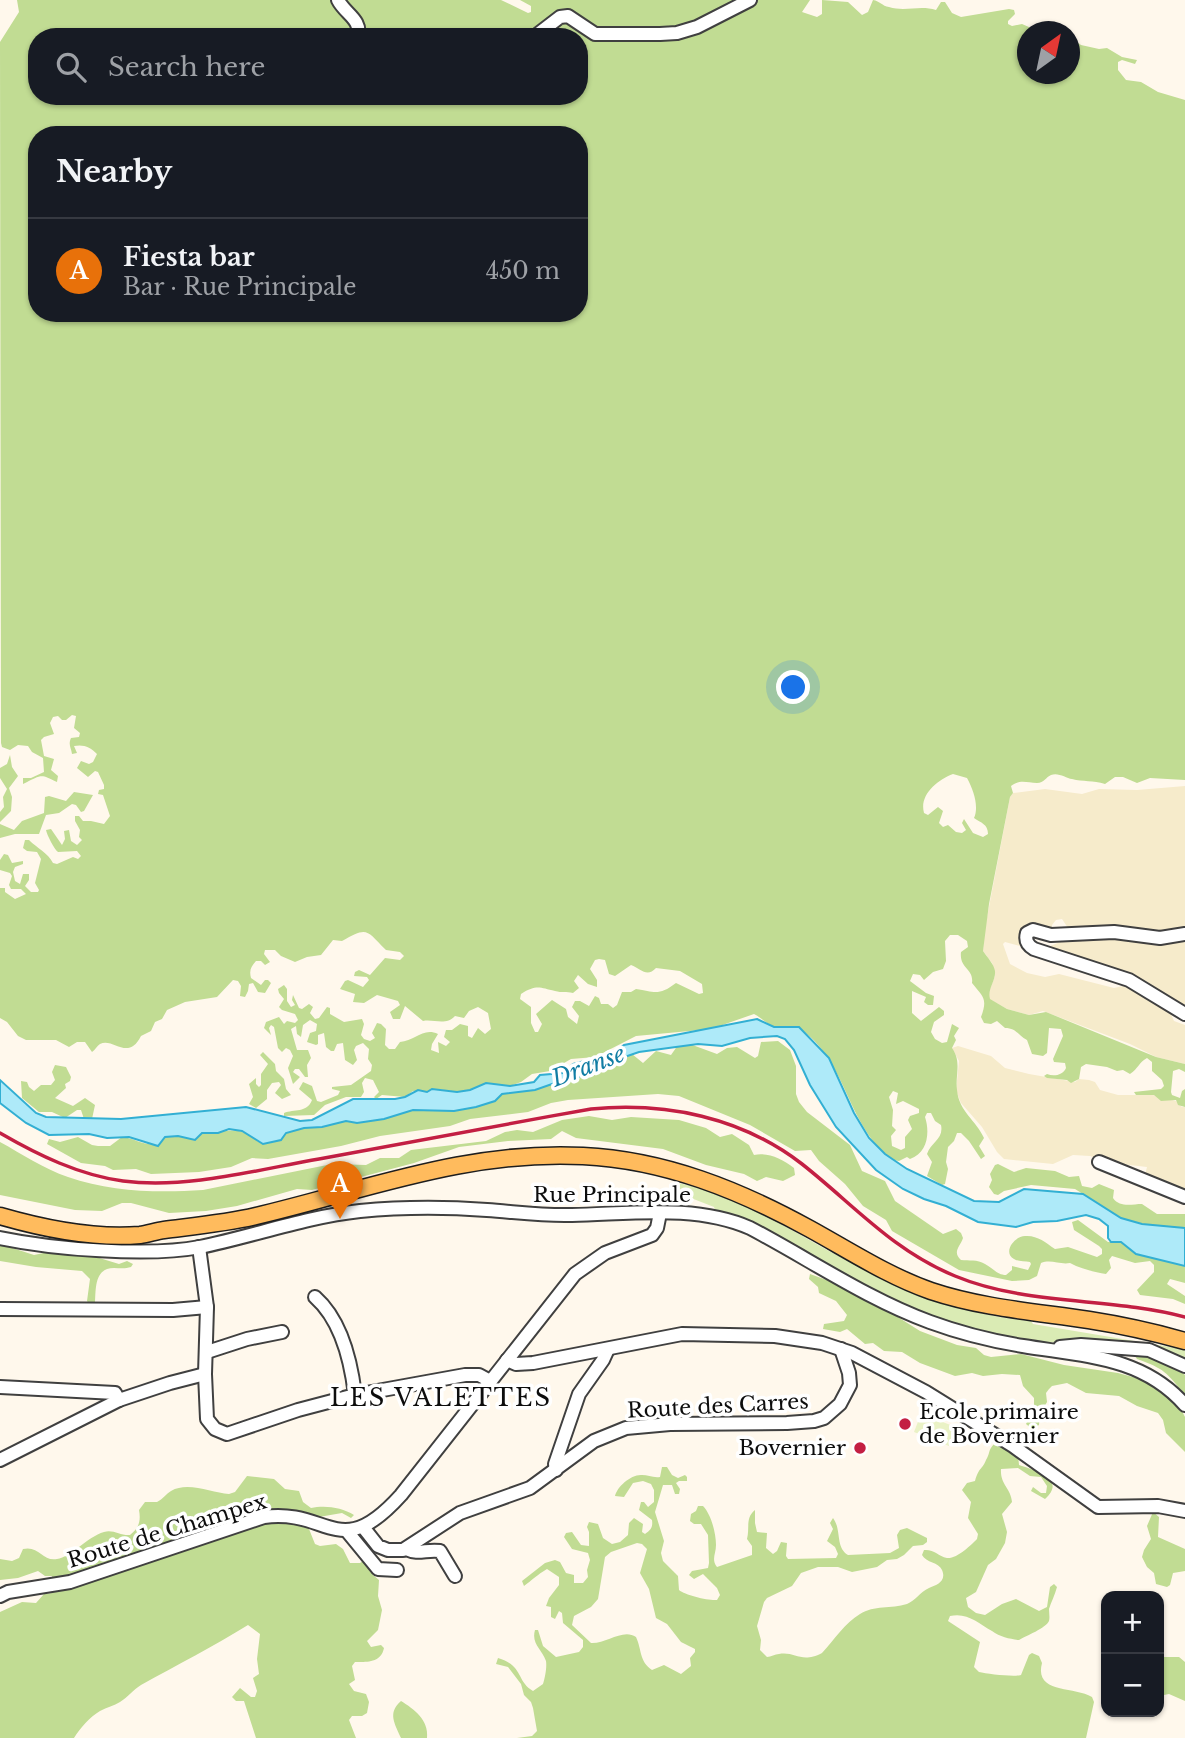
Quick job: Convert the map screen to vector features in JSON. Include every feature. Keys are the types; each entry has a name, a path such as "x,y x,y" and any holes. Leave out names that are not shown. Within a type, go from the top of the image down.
{"main road":[{"path":"0,1216 44,1227 91,1234 142,1235 257,1216 423,1171 481,1160 556,1155 607,1158 669,1169 727,1188 770,1208 883,1270 945,1296 996,1307 1131,1327 1185,1341"},
{"path":"0,1205 66,1220 163,1230"}],"street":[{"path":"338,0 343,9 356,20 359,28"},
{"path":"588,31 604,35 677,33 710,21 750,0"},
{"path":"546,28 560,17 568,16 584,28"},
{"path":"1185,934 1160,938 1114,932 1051,935 1033,930 1027,933 1026,939 1030,946 1037,950 1135,983 1185,1014"},
{"path":"1099,1162 1185,1197"},
{"name":"Rue Principale","path":"0,1238 62,1247 136,1251 199,1247 305,1219 377,1210 457,1209 548,1215 701,1215 731,1220 760,1233 899,1309 930,1322 985,1339 1102,1359 1136,1368 1158,1380 1185,1405"},
{"path":"637,1242 645,1228 646,1213"},
{"name":"Route de Champex","path":"0,1596 8,1592 70,1583 264,1517 292,1517 331,1529 346,1530 363,1527 374,1521 401,1495 561,1289 581,1268 613,1250 655,1233 660,1213"},
{"path":"199,1247 207,1307 207,1419 215,1429 227,1434 298,1410 355,1395 471,1374 490,1381"},
{"path":"315,1297 323,1304 341,1336 355,1395"},
{"path":"0,1309 149,1311 207,1307"},
{"path":"207,1352 247,1339 282,1332"},
{"path":"507,1360 526,1364 682,1334 800,1339 841,1349 926,1392 1013,1446 1098,1507 1158,1506 1185,1511"},
{"path":"1050,1350 1066,1345 1081,1345 1149,1350 1185,1366"},
{"path":"556,1470 555,1464 579,1394 608,1349"},
{"name":"Route des Carres","path":"406,1549 460,1513 530,1488 594,1441 626,1428 670,1424 787,1423 824,1418 840,1404 850,1385 841,1349"},
{"path":"0,1460 119,1400 205,1374"},
{"path":"0,1387 115,1393 119,1400"},
{"path":"363,1527 374,1543 384,1549 406,1549 415,1553 440,1551 455,1576"},
{"path":"346,1530 378,1569 397,1570"}],"shaded area":[{"path":"1185,786 1185,933 1068,928 1062,919 1056,920 1052,931 1029,925 1025,928 1020,946 1005,942 1003,944 1010,964 1027,973 1045,977 1059,974 1114,988 1123,986 1141,991 1170,1012 1174,1021 1185,1025 1185,1064 1156,1057 1130,1044 1043,1011 1029,1015 1007,1009 989,999 988,994 995,976 992,963 983,951 984,933 1010,797 1013,793 1045,789 1082,794 1099,789 1137,790"},
{"path":"1116,936 1159,946 1185,940 1185,1010 1146,981 1123,976 1048,947 1065,940"},
{"path":"958,1046 991,1056 1005,1068 1075,1082 1079,1079 1089,1080 1095,1082 1100,1090 1118,1095 1154,1095 1176,1101 1185,1107 1185,1193 1145,1175 1147,1167 1112,1163 1090,1156 1073,1155 1053,1164 1004,1159 961,1103 956,1091 959,1061 952,1048"}],"green space":[{"path":"17,0 501,0 528,13 531,12 531,6 520,0 810,0 802,12 817,17 822,14 822,0 848,2 862,15 868,12 873,0 901,9 936,10 941,2 945,2 952,13 961,17 1014,10 1015,14 1008,24 1017,25 1017,84 1080,84 1080,44 1107,48 1122,57 1137,60 1135,64 1122,60 1118,62 1118,70 1126,80 1141,82 1158,92 1185,100 1185,780 1150,778 1137,783 1123,777 1115,777 1105,784 1054,774 1039,783 1021,782 1011,786 1013,793 989,904 983,951 995,971 990,999 1007,1009 1029,1015 1046,1012 1156,1057 1185,1064 1185,1072 1179,1069 1173,1071 1171,1092 1180,1098 1185,1089 1185,1107 1178,1105 1176,1100 1161,1101 1154,1095 1136,1095 1134,1092 1161,1089 1164,1086 1162,1080 1152,1071 1152,1062 1147,1058 1130,1074 1123,1070 1086,1064 1081,1067 1079,1079 1071,1083 1044,1076 1058,1075 1066,1068 1065,1063 1054,1062 1053,1059 1063,1036 1061,1029 1049,1028 1047,1053 1043,1056 1032,1054 1027,1040 1015,1031 1005,1028 997,1021 984,1023 981,1017 984,1006 982,995 972,983 971,974 961,958 961,952 968,947 967,941 958,935 950,935 945,941 946,961 943,969 933,972 924,980 920,975 913,974 910,981 934,996 933,1005 928,1005 924,1002 926,997 912,991 912,1013 921,1021 939,1007 944,1011 944,1015 934,1022 931,1032 935,1039 942,1043 947,1042 952,1024 959,1028 952,1048 957,1063 958,1098 984,1138 979,1146 985,1156 981,1159 969,1141 961,1133 957,1133 948,1147 948,1169 945,1184 942,1185 927,1176 932,1162 927,1154 941,1130 941,1125 931,1113 927,1113 925,1117 927,1135 921,1152 910,1159 907,1157 899,1161 893,1160 866,1131 830,1060 818,1045 800,1029 774,1026 754,1014 711,1029 636,1036 595,1057 571,1059 550,1071 532,1074 510,1086 486,1083 458,1092 437,1089 427,1092 413,1091 405,1097 382,1095 376,1099 374,1097 379,1092 373,1080 365,1078 361,1097 346,1097 325,1105 314,1115 284,1116 284,1113 304,1109 310,1104 312,1100 299,1089 303,1082 312,1086 317,1101 321,1102 338,1095 340,1091 332,1087 351,1085 371,1071 372,1065 368,1059 369,1049 363,1043 354,1050 357,1060 353,1065 345,1060 343,1043 337,1044 334,1051 326,1047 324,1033 318,1035 318,1044 307,1042 310,1033 316,1031 317,1024 310,1020 303,1025 301,1037 297,1034 296,1026 291,1029 297,1050 308,1050 311,1058 307,1065 308,1077 295,1069 293,1072 300,1077 293,1084 288,1068 293,1056 290,1050 286,1048 282,1052 278,1048 274,1027 271,1025 269,1028 271,1035 264,1028 266,1022 279,1017 284,1024 298,1020 295,1014 279,1007 284,999 278,989 284,985 291,1007 295,1005 293,995 299,1008 309,1004 313,1007 310,1013 315,1019 319,1018 327,1007 330,1008 330,1014 344,1022 362,1019 364,1024 361,1035 364,1039 370,1041 375,1038 372,1033 377,1023 381,1024 386,1029 385,1045 389,1049 395,1049 400,1042 423,1033 433,1032 438,1034 431,1050 439,1053 438,1042 446,1046 450,1042 444,1037 446,1030 452,1030 460,1024 468,1026 468,1036 472,1038 478,1028 485,1034 491,1029 488,1013 478,1007 469,1011 464,1018 455,1016 444,1021 423,1021 405,1006 400,1019 393,1019 390,1012 400,1005 398,1001 377,995 364,1003 353,1002 355,994 340,989 345,981 363,987 369,980 367,977 354,976 355,972 359,970 370,975 385,958 400,960 404,956 400,952 386,950 366,932 357,933 342,941 333,940 321,955 295,962 275,950 265,950 264,954 270,962 265,965 256,961 250,973 251,978 261,985 265,980 271,983 265,993 258,992 253,983 249,984 245,997 240,996 241,986 238,981 233,980 217,997 185,1002 167,1010 162,1019 155,1022 151,1031 141,1036 131,1047 105,1043 92,1052 85,1042 77,1042 69,1047 56,1040 26,1040 18,1036 7,1022 0,1018 0,888 5,888 5,892 15,899 26,894 21,889 11,889 9,885 12,876 0,870 0,860 4,854 8,855 12,863 23,861 13,872 15,881 20,884 23,874 29,874 25,886 31,892 38,892 35,883 41,859 37,852 23,848 25,840 29,840 53,863 57,864 73,857 78,859 81,856 77,851 58,852 46,830 51,829 62,845 65,839 64,831 69,830 71,841 77,845 82,840 75,816 79,816 83,821 104,824 110,816 103,795 98,794 99,790 104,789 104,785 98,772 95,771 88,777 77,768 81,761 89,764 93,762 97,754 81,745 74,746 77,753 72,754 71,738 79,737 80,733 74,728 76,716 72,715 66,720 53,717 50,723 54,734 41,740 44,756 54,759 51,770 58,776 57,782 41,776 23,784 23,778 31,778 44,772 43,758 32,752 28,746 18,745 10,750 2,747 0,42 19,12","holes":["953,774 967,778 975,799 974,818 988,831 983,837 973,833 964,819 962,823 966,830 962,833 956,832 948,825 943,827 939,823 943,811 938,807 928,815 924,813 924,800 935,784","595,960 605,960 609,974 615,976 631,965 647,973 656,968 680,971 702,984 703,993 699,994 676,983 661,991 636,989 622,992 613,1008 608,1004 601,1004 595,996 589,1006 575,1001 572,1007 579,1016 577,1024 568,1017 566,1009 552,1000 536,1014 542,1024 538,1032 535,1032 531,1023 531,1007 520,999 521,994 538,988 573,993 579,988 574,981 578,975 588,984 597,987 597,980 590,969","893,1091 898,1093 896,1104 903,1101 919,1109 919,1113 910,1116 908,1120 912,1129 905,1137 905,1148 901,1150 892,1146 891,1136 896,1130 892,1126 893,1110 889,1097"]},
{"path":"10,755 12,767 18,776 9,788 12,797 11,811 0,822 0,812 4,807 3,797 7,789 0,778 0,768 7,764"},
{"path":"74,792 93,795 84,811 81,812 72,804 59,813 46,815 39,834 15,834 0,838 0,824 14,830 22,821 44,813 45,797 66,801"},
{"path":"778,1041 790,1050 796,1066 796,1094 807,1112 850,1145 862,1171 885,1181 895,1201 943,1234 956,1229 961,1233 963,1238 957,1252 961,1260 982,1262 1003,1275 1012,1270 1012,1266 1028,1270 1030,1262 1016,1260 1009,1252 1014,1241 1025,1236 1037,1238 1055,1249 1068,1247 1097,1257 1102,1254 1099,1246 1074,1230 1072,1222 1078,1220 1108,1242 1121,1242 1136,1254 1185,1266 1185,1283 1170,1279 1167,1284 1185,1296 1185,1304 1173,1299 1140,1295 1137,1290 1154,1272 1154,1265 1150,1261 1135,1263 1112,1256 1109,1260 1111,1268 1106,1274 1070,1263 1045,1262 1041,1263 1037,1276 1029,1280 1012,1281 959,1270 892,1231 886,1220 863,1206 811,1150 795,1151 750,1125 679,1096 658,1094 568,1100 528,1112 470,1119 450,1126 380,1136 268,1159 252,1158 231,1167 199,1172 151,1174 136,1169 113,1170 105,1166 81,1163 47,1144 49,1139 60,1142 78,1137 92,1145 110,1146 122,1137 155,1144 165,1137 178,1136 195,1140 202,1133 233,1130 245,1133 263,1144 281,1140 286,1133 304,1128 346,1121 357,1123 384,1119 413,1110 454,1111 476,1107 495,1101 502,1094 568,1082 610,1062 617,1063 621,1058 632,1054 643,1063 656,1051 671,1055 678,1045 687,1043 717,1054 727,1048 737,1047 755,1058 758,1056 761,1042"},
{"path":"263,1052 275,1064 276,1071 284,1079 286,1089 291,1095 282,1099 275,1093 281,1085 279,1082 272,1083 267,1090 267,1099 256,1108 249,1104 253,1097 249,1084 256,1078 256,1084 259,1087 261,1085 261,1074 268,1064 260,1055"},
{"path":"55,1065 66,1067 71,1077 65,1084 66,1088 55,1098 73,1106 85,1098 95,1105 92,1119 84,1119 81,1110 65,1118 52,1112 39,1112 22,1098 21,1081 27,1082 34,1091 41,1085 51,1085 55,1080 52,1072"},
{"path":"589,1116 612,1120 631,1117 679,1120 706,1128 720,1137 732,1134 749,1145 754,1155 764,1154 780,1159 794,1168 795,1175 783,1181 766,1177 757,1181 744,1174 706,1165 663,1149 576,1138 562,1131 551,1139 459,1147 414,1163 312,1190 297,1189 237,1206 206,1211 169,1213 131,1203 122,1203 102,1211 75,1210 0,1195 0,1142 50,1170 84,1182 135,1190 186,1191 203,1190 332,1164 366,1165 380,1158 399,1158 411,1150 486,1141 505,1132 533,1132 562,1120"},
{"path":"998,1164 1014,1172 1026,1168 1055,1171 1069,1177 1079,1176 1082,1186 1092,1188 1099,1184 1114,1190 1113,1198 1119,1203 1142,1204 1157,1214 1185,1214 1185,1228 1142,1224 1121,1218 1075,1189 1031,1185 994,1194 989,1187 992,1180 990,1174"},
{"path":"673,1182 735,1201 853,1264 902,1287 951,1305 1031,1321 1033,1324 1185,1350 1185,1363 1059,1342 1006,1337 954,1324 881,1293 752,1224 673,1191"},
{"path":"0,1244 34,1255 58,1250 70,1255 96,1257 119,1264 127,1261 133,1264 129,1268 107,1269 99,1275 95,1304 90,1305 87,1301 90,1279 82,1271 0,1261"},
{"path":"810,1274 846,1287 860,1298 874,1302 920,1331 957,1345 976,1348 984,1355 991,1357 1021,1354 1144,1380 1170,1395 1179,1405 1185,1417 1185,1452 1166,1433 1158,1413 1119,1396 1086,1393 1067,1383 1049,1389 1039,1425 1032,1429 1026,1424 1034,1408 1034,1398 1023,1386 1020,1375 983,1376 972,1373 955,1376 920,1363 902,1352 884,1351 873,1343 865,1344 847,1329 840,1332 823,1329 824,1324 844,1321 847,1315 836,1301 819,1293 818,1287 809,1279"},
{"path":"1144,1352 1185,1375 1185,1395 1164,1372 1137,1359 1135,1356"},
{"path":"921,1414 956,1427 949,1446 914,1432"},
{"path":"994,1444 1018,1454 1019,1465 1046,1476 1053,1486 1045,1499 1031,1491 1033,1487 1046,1493 1047,1486 1041,1477 1030,1476 1018,1468 1001,1469 1002,1479 1012,1502 1002,1514 1007,1532 1005,1543 996,1559 988,1565 976,1592 966,1598 968,1607 985,1615 1016,1599 1039,1611 1047,1607 1050,1587 1054,1584 1057,1587 1049,1609 1049,1621 1019,1640 998,1635 967,1617 950,1616 948,1621 980,1642 974,1667 979,1672 1021,1675 1032,1653 1039,1656 1042,1663 1041,1673 1049,1684 1092,1697 1094,1702 1086,1738 517,1738 532,1736 537,1731 533,1708 524,1695 521,1684 508,1667 496,1664 498,1658 512,1665 533,1691 543,1684 546,1666 534,1639 535,1630 538,1630 543,1646 556,1657 579,1652 583,1647 583,1640 563,1623 562,1613 559,1611 555,1619 551,1617 551,1607 546,1606 559,1585 559,1577 547,1569 524,1586 522,1581 545,1563 555,1560 560,1562 566,1573 574,1575 574,1583 583,1583 588,1577 588,1553 572,1549 564,1537 566,1533 572,1532 581,1545 589,1546 589,1522 598,1524 603,1538 612,1544 620,1542 628,1535 629,1523 634,1518 643,1524 642,1532 645,1534 649,1531 652,1520 639,1510 641,1502 648,1507 654,1502 654,1490 651,1484 643,1481 633,1483 624,1497 615,1496 629,1479 638,1475 660,1477 662,1467 667,1467 672,1475 678,1478 685,1475 687,1477 687,1481 676,1483 680,1489 679,1494 675,1494 672,1485 663,1485 655,1512 664,1541 661,1553 663,1561 678,1576 679,1590 703,1599 717,1600 720,1595 703,1574 694,1579 689,1575 692,1571 708,1568 709,1563 708,1535 701,1524 690,1521 691,1514 698,1506 706,1509 712,1524 716,1540 714,1561 717,1567 752,1555 752,1546 747,1539 749,1520 755,1510 757,1532 767,1533 766,1548 773,1554 781,1542 787,1543 788,1559 836,1558 838,1554 835,1547 827,1541 833,1529 830,1523 833,1518 841,1548 848,1555 890,1553 899,1548 897,1535 900,1530 907,1528 927,1538 923,1545 913,1546 904,1555 887,1560 877,1567 852,1572 838,1567 818,1567 801,1573 792,1586 767,1598 757,1626 761,1640 760,1650 767,1657 785,1654 809,1657 822,1653 860,1614 871,1609 907,1604 942,1580 940,1567 922,1555 924,1550 927,1550 951,1558 977,1539 978,1534 968,1518 971,1502 962,1490 967,1483 975,1481","holes":["637,1543 647,1549 640,1573 649,1589 656,1618 667,1624 681,1642 695,1649 690,1658 691,1666 681,1674 664,1665 652,1670 648,1667 636,1637 626,1634 591,1643 572,1625 574,1616 591,1607 598,1599 605,1557 611,1552"]},
{"path":"247,1476 274,1479 285,1489 299,1491 303,1502 311,1508 333,1507 354,1515 351,1518 342,1513 313,1518 309,1529 315,1544 336,1544 343,1549 350,1563 364,1560 379,1580 378,1596 382,1610 378,1630 367,1641 371,1647 381,1645 384,1648 377,1659 355,1662 352,1666 355,1680 349,1684 354,1691 366,1694 369,1702 367,1713 352,1716 349,1720 356,1738 256,1738 244,1701 236,1701 232,1697 240,1688 251,1697 255,1697 257,1691 253,1678 259,1674 257,1659 260,1634 248,1625 141,1685 118,1703 100,1711 74,1738 0,1738 0,1612 22,1602 36,1603 44,1594 52,1593 52,1576 45,1576 38,1571 18,1578 0,1580 0,1559 12,1561 19,1558 23,1549 28,1548 48,1558 57,1559 104,1532 130,1535 137,1527 139,1510 145,1502 157,1502 171,1491 185,1487 229,1494 235,1492"},
{"path":"1153,1512 1159,1517 1158,1537 1185,1549 1185,1571 1173,1573 1167,1587 1156,1584 1154,1573 1142,1557 1151,1539 1147,1526"},
{"path":"1164,1657 1179,1657 1185,1662 1185,1701 1169,1694 1164,1695"},
{"path":"401,1701 423,1720 427,1738 401,1738 393,1714"}],"water":[{"name":"Dranse","path":"757,1019 774,1027 799,1027 829,1058 854,1113 869,1138 885,1154 907,1169 974,1201 999,1202 1024,1189 1083,1194 1121,1218 1142,1224 1185,1228 1185,1266 1136,1254 1121,1242 1111,1242 1108,1238 1108,1226 1099,1219 1086,1215 1016,1227 978,1222 903,1189 876,1170 836,1127 810,1085 794,1050 785,1039 777,1036 750,1038 722,1046 698,1044 639,1052 568,1082 502,1094 495,1101 476,1107 454,1111 413,1110 384,1119 357,1123 346,1121 304,1128 286,1133 281,1140 263,1144 242,1131 229,1129 218,1133 202,1133 195,1140 178,1136 165,1137 158,1146 129,1137 49,1135 26,1123 0,1103 0,1080 36,1113 46,1117 121,1119 246,1107 300,1121 312,1120 353,1099 395,1099 418,1090 457,1092 486,1083 510,1086 534,1082 540,1075 563,1073 573,1064 612,1054 624,1045"}],"railway":[{"path":"0,1133 75,1169 107,1178 148,1183 246,1173 591,1109 619,1107 675,1111 728,1124 778,1148 802,1164 893,1240 955,1276 982,1286 1011,1292 1128,1306 1185,1317"}],"place":[{"name":"Fiesta bar","path":"340,1219"},
{"name":"Ecole primaire de Bovernier","path":"905,1424"},
{"name":"Bovernier","path":"860,1448"}],"district":[{"name":"LES VALETTES","path":"441,1398"}]}
